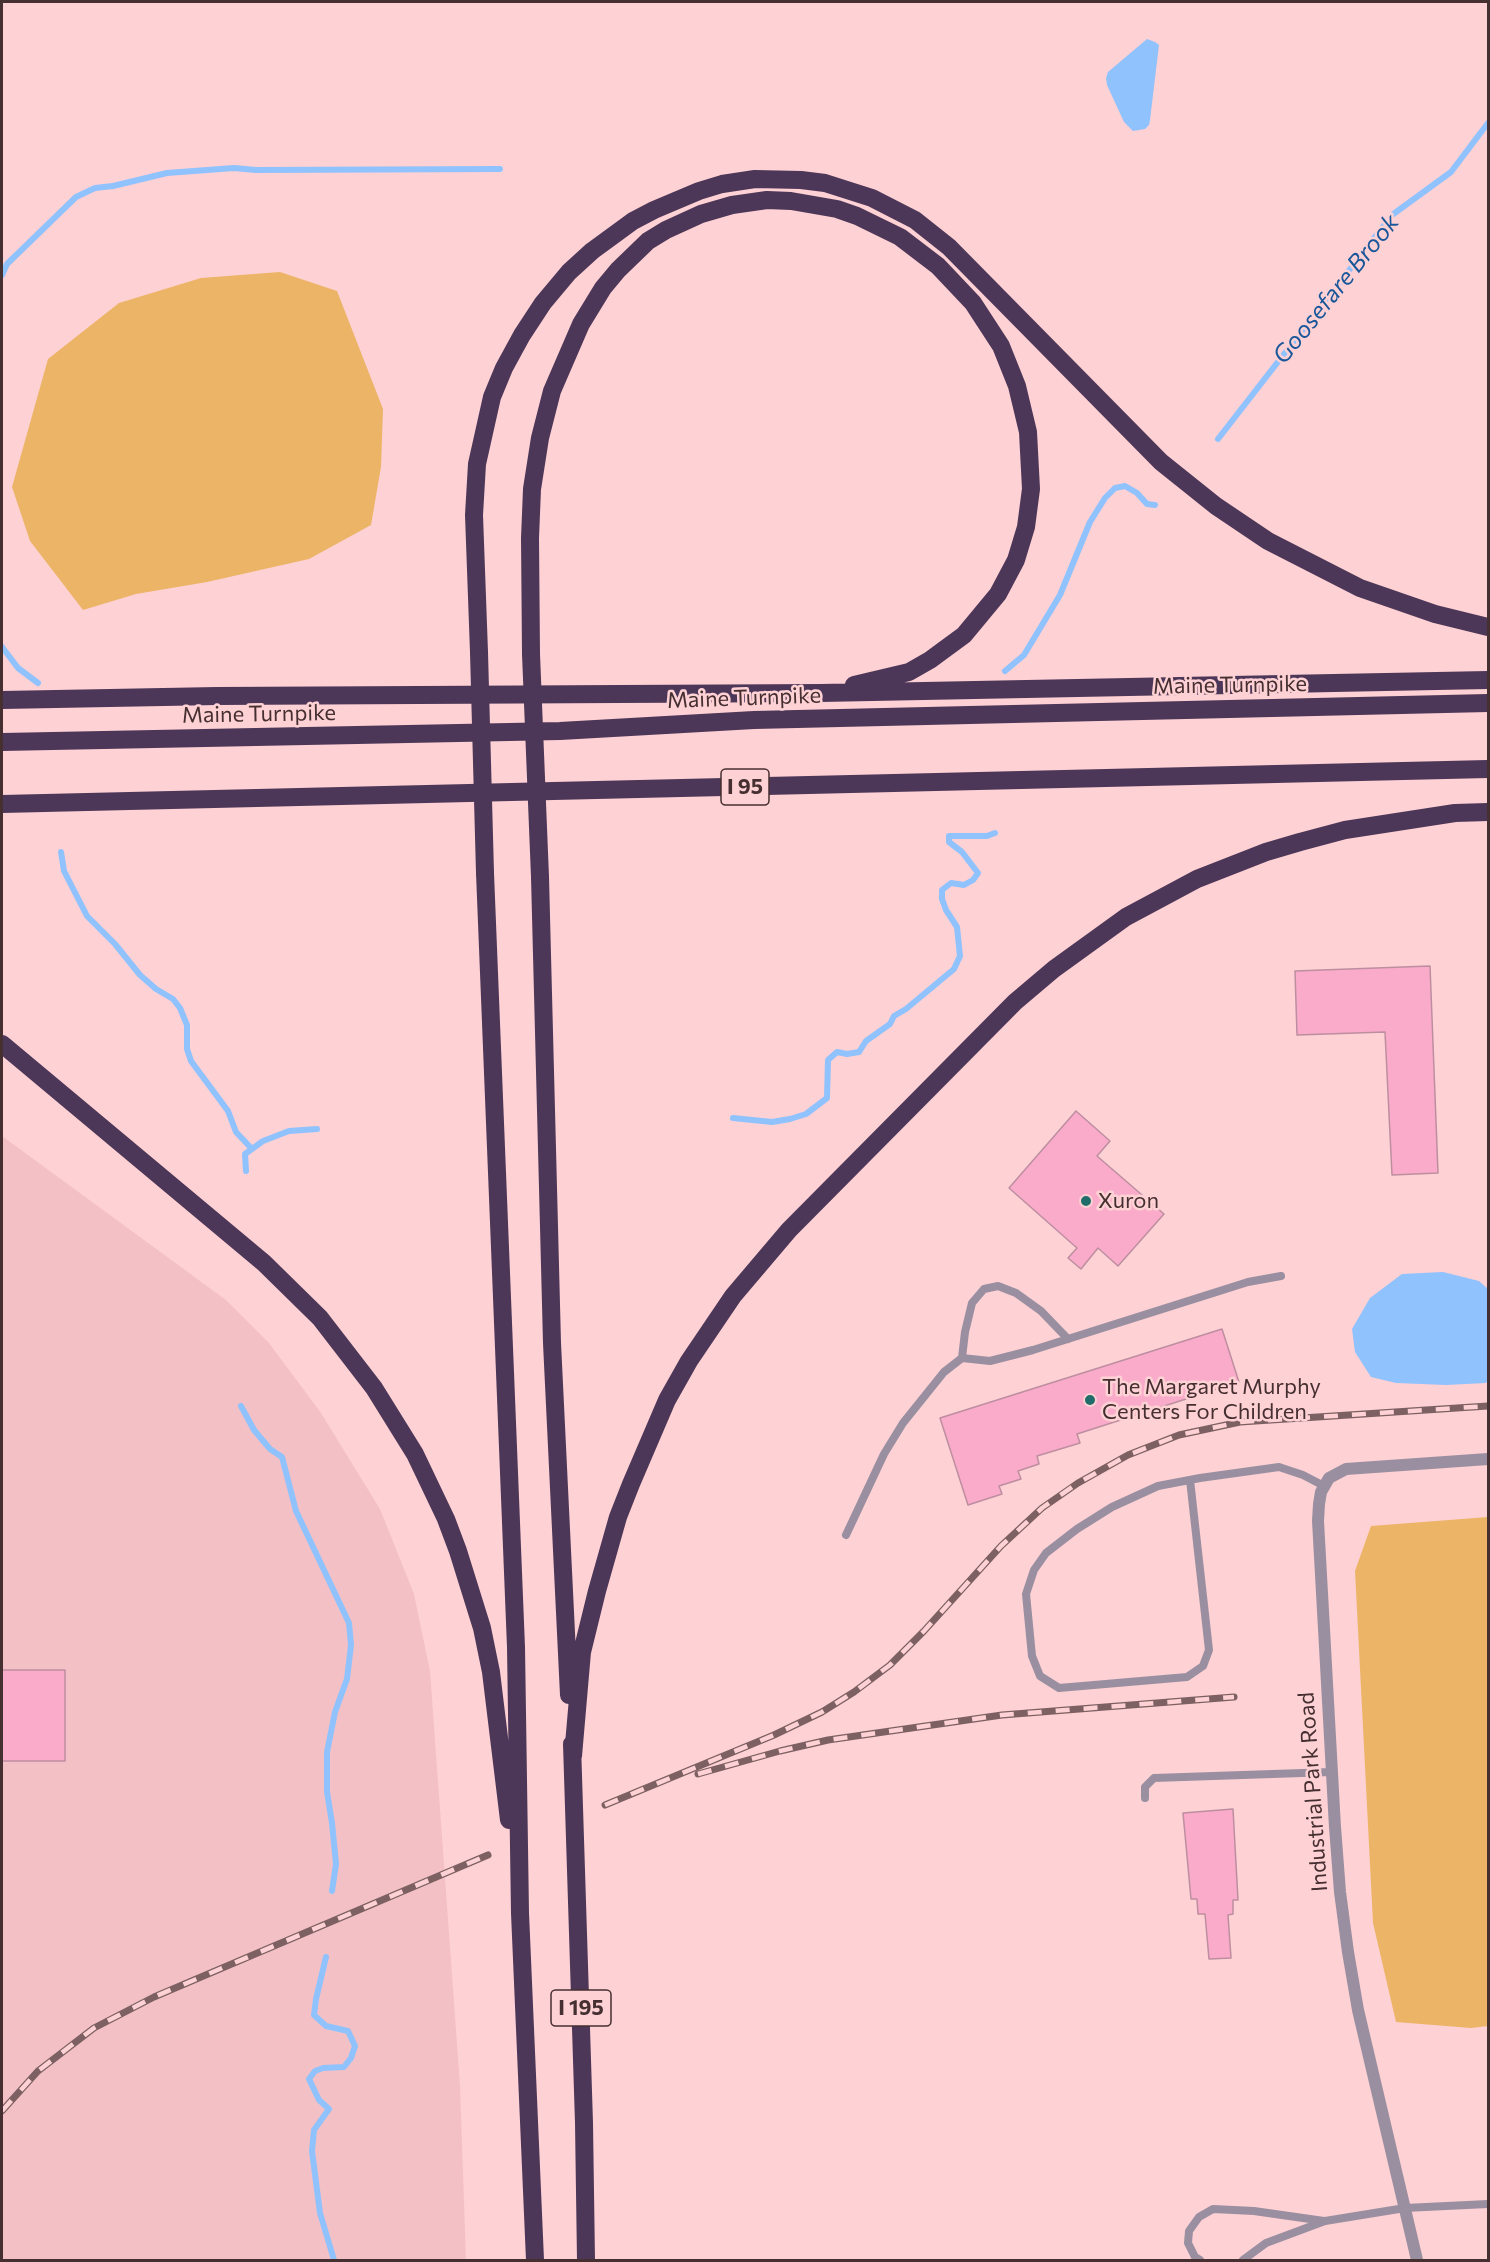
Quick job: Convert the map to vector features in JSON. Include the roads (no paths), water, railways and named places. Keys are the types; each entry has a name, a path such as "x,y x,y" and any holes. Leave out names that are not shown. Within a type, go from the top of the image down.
{"highway":[{"path":"520,1913 516,1624 485,873 474,515 477,464 492,397 504,368 543,303 569,272 592,251 633,221 699,191 741,181 801,180 825,183 872,198 915,220 949,247 1161,462 1216,506 1268,541 1360,588 1434,614 1488,627"},
{"path":"573,1756 562,1581 552,1343 540,877 531,654 532,489 540,438 552,390 581,324 603,288 648,241 701,214 732,205 767,200 790,201 837,209 879,226 920,251 957,284 988,325 1009,364 1024,413 1030,456 1030,496 1022,544 998,594 977,621 948,648 909,672 821,693"},
{"path":"2,700 218,696 821,693 1488,680"},
{"name":"Maine Turnpike","path":"2,742 560,731 754,720 1488,703"},
{"name":"I 95","path":"2,804 1488,769"},
{"path":"573,1756 582,1652 618,1517 630,1484 667,1400 689,1361 733,1296 789,1230 1015,1002 1054,969 1126,917 1197,879 1247,859 1300,842 1345,830 1455,813 1488,812"},
{"path":"2,1044 281,1279 320,1318 374,1388 393,1417 415,1454 446,1519 482,1628 501,1739 520,1913"},
{"name":"I 195","path":"573,1756 584,2111 586,2260"},
{"name":"I 195","path":"520,1913 535,2260"}],"street":[{"path":"1324,1486 1335,1473 1346,1468 1488,1459"},
{"name":"Industrial Park Road","path":"1324,1486 1317,1521 1340,1892 1358,2010 1418,2260"}],"lane":[{"path":"846,1535 884,1454 903,1423 944,1372 962,1358 990,1361 1068,1339 1248,1282 1281,1276"},
{"path":"962,1358 972,1303 984,1289 998,1286 1016,1293 1041,1311 1068,1339"},
{"path":"1190,1480 1209,1650 1203,1666 1187,1677 1059,1688 1040,1676 1032,1656 1026,1594 1034,1570 1047,1553 1077,1530 1112,1507 1158,1486 1190,1480 1279,1467 1303,1475 1324,1486"},
{"path":"1145,1798 1145,1787 1154,1778 1332,1772"},
{"path":"1243,2260 1266,2243 1325,2221 1405,2208 1488,2204"},
{"path":"1200,2260 1195,2257 1188,2243 1189,2231 1199,2217 1213,2209 1254,2211 1325,2221"}],"water":[{"path":"1147,39 1159,45 1150,120 1145,129 1133,131 1124,122 1106,78 1108,72"},
{"path":"1443,1272 1479,1281 1488,1289 1488,1380 1486,1383 1446,1385 1396,1383 1371,1377 1355,1352 1352,1329 1370,1298 1402,1274"}],"waterway":[{"name":"Goosefare Brook","path":"1218,439 1392,215 1451,172 1488,123"},
{"path":"2,275 7,264 76,197 95,188 167,173 234,168 256,170 500,169"},
{"name":"Goosefare Brook","path":"1005,671 1024,655 1060,595 1090,522 1105,498 1115,488 1125,486 1137,493 1147,504 1155,505"},
{"path":"2,647 18,668 38,683"},
{"name":"Goosefare Brook","path":"733,1118 772,1122 806,1114 827,1098 828,1060 837,1052 847,1054 859,1052 866,1041 890,1024 894,1016 906,1009 954,969 960,956 957,927 946,910 942,890 951,883 964,885 973,880 978,873 962,852 949,842 949,836 987,836 995,833"},
{"path":"61,852 64,871 87,916 115,944 140,975 156,989 173,999 180,1008 187,1025 187,1049 191,1061 228,1111 236,1132 252,1149"},
{"name":"Goosefare Brook","path":"246,1171 245,1154 263,1141 289,1131 317,1129"},
{"name":"Goosefare Brook","path":"241,1406 254,1430 270,1449 282,1457 296,1511 349,1623 351,1645 347,1679 335,1712 327,1752 327,1792 336,1864 332,1891"},
{"name":"Goosefare Brook","path":"326,1957 314,2015 326,2026 348,2031 355,2046 351,2058 344,2067 323,2068 315,2071 309,2079 319,2100 329,2109 314,2130 312,2151 320,2213 334,2260"}],"railway":[{"path":"605,1805 774,1735 822,1712 854,1692 890,1665 1001,1546 1042,1508 1078,1483 1128,1455 1179,1435 1240,1422 1488,1406"},
{"path":"698,1774 828,1740 1002,1715 1234,1697"},
{"path":"2,2111 38,2071 94,2028 154,1997 488,1855"}],"place":[{"name":"Xuron","path":"1086,1201"},
{"name":"The Margaret Murphy Centers For Children","path":"1090,1400"}]}
